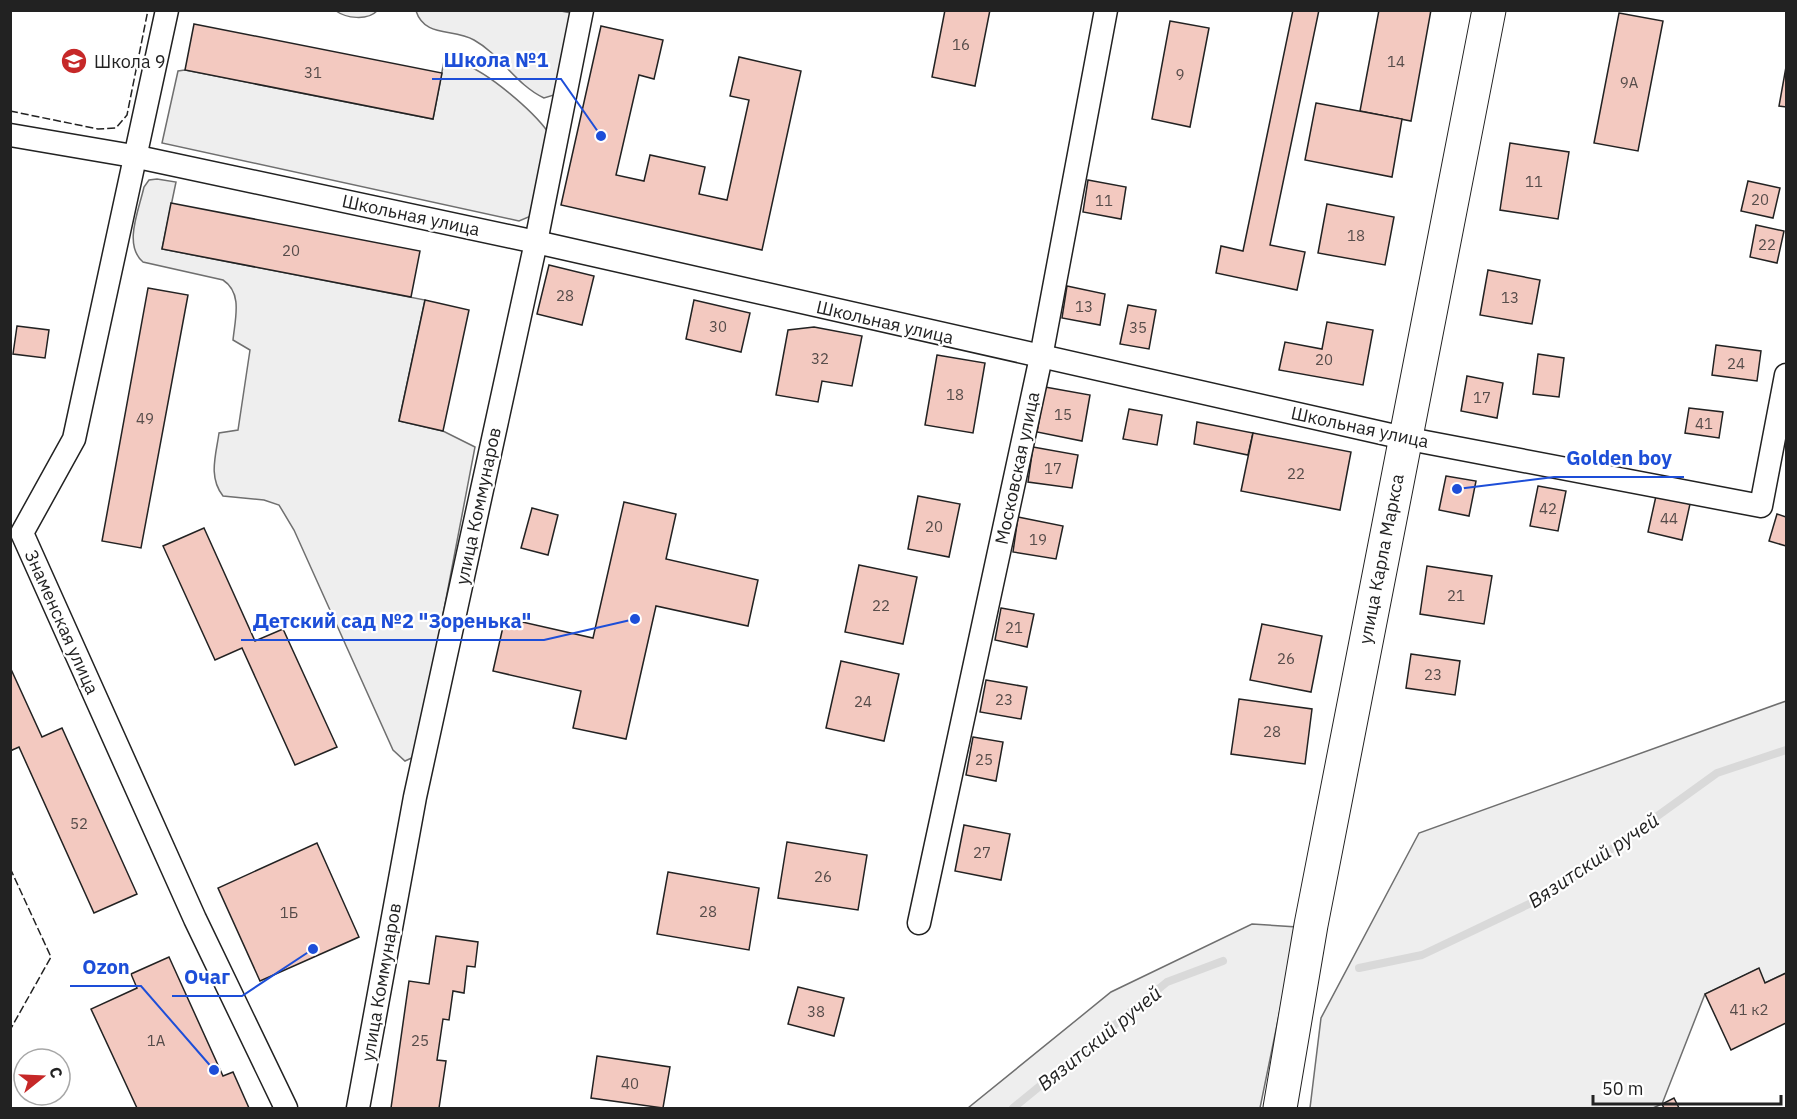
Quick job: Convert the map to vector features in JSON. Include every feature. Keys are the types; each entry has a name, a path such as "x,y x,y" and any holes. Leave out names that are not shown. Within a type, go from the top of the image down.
{"main road":[{"name":"улица Карла Маркса","path":"1280,1108 1311,925 1489,10"}],"street":[{"name":"Знаменская улица","path":"166,10 74,439 22,533 195,919 286,1108"},
{"name":"улица Коммунаров","path":"358,1108 415,797 536,242 582,10"},
{"name":"Московская улица","path":"919,923 1041,357 1106,10"},
{"name":"Школьная улица","path":"10,135 133,156 536,242 1404,438 1761,506 1786,375"}],"shaded area":[{"path":"556,10 571,13 554,95 544,98 525,86 484,46 466,36 433,29 420,20 416,11"},
{"path":"336,11 377,11 368,16 356,17"},
{"path":"444,61 473,68 497,83 521,103 548,132 531,216 519,221 162,143 178,71 185,70 433,119"},
{"path":"149,180 176,182 162,249 425,300 399,421 443,431 475,447 416,756 405,761 393,750 294,530 279,505 264,500 223,496 218,489 214,466 219,433 238,430 250,350 233,340 236,307 229,285 223,280 143,262 137,255 133,237 134,227 144,187"},
{"path":"1786,701 1786,973 1765,983 1758,969 1705,994 1662,1104 1653,1108 1310,1108 1321,1018 1419,833"},
{"path":"1252,924 1297,927 1260,1108 968,1108 1111,992"}],"building":[{"path":"945,10 990,10 975,86 932,77"},
{"path":"1293,10 1319,10 1270,245 1305,252 1297,290 1216,273 1221,246 1243,251"},
{"path":"1379,10 1431,10 1411,121 1360,111"},
{"path":"1619,13 1663,21 1638,151 1594,143"},
{"path":"1170,21 1209,28 1190,127 1152,119"},
{"path":"194,24 442,73 433,119 185,70"},
{"path":"601,26 663,40 654,79 639,75 616,175 644,181 650,155 705,167 699,194 727,200 749,100 730,96 739,57 801,71 762,250 561,205"},
{"path":"1786,67 1786,107 1779,106"},
{"path":"1316,103 1402,119 1392,177 1305,160"},
{"path":"1510,143 1569,152 1558,219 1500,210"},
{"path":"1088,180 1126,187 1121,219 1083,212"},
{"path":"1748,181 1780,188 1773,218 1741,211"},
{"path":"171,203 420,251 411,297 162,249"},
{"path":"1327,204 1394,217 1385,265 1318,253"},
{"path":"1756,225 1784,231 1777,263 1750,257"},
{"path":"549,265 594,276 582,325 537,314"},
{"path":"1488,270 1540,280 1532,324 1480,315"},
{"path":"1067,286 1105,294 1100,325 1062,318"},
{"path":"148,288 188,295 141,548 102,541"},
{"path":"425,300 469,310 443,431 399,421"},
{"path":"694,300 750,313 741,352 686,339"},
{"path":"1128,305 1156,310 1149,349 1120,344"},
{"path":"1327,322 1373,330 1363,385 1279,370 1285,342 1322,349"},
{"path":"17,326 49,330 45,358 13,354"},
{"path":"814,327 862,336 852,386 822,381 818,402 776,395 788,330"},
{"path":"1716,345 1761,351 1757,381 1712,375"},
{"path":"1538,354 1564,358 1559,397 1533,394"},
{"path":"937,355 985,363 973,433 925,425"},
{"path":"1467,376 1503,383 1497,418 1461,411"},
{"path":"1045,387 1090,395 1082,441 1037,432"},
{"path":"1689,408 1723,412 1719,438 1685,433"},
{"path":"1129,409 1162,415 1157,445 1123,439"},
{"path":"1197,422 1253,433 1248,455 1194,444"},
{"path":"1253,433 1351,452 1340,510 1241,491"},
{"path":"1033,447 1078,455 1072,488 1028,482"},
{"path":"1446,476 1476,481 1469,516 1439,510"},
{"path":"1538,486 1566,491 1558,531 1530,526"},
{"path":"918,496 960,504 949,557 908,549"},
{"path":"1656,496 1690,504 1682,540 1648,532"},
{"path":"624,502 676,514 666,559 758,580 748,626 656,606 626,739 573,728 581,691 493,671 505,618 593,638"},
{"path":"532,508 558,515 548,555 521,548"},
{"path":"1777,514 1786,517 1786,546 1769,541"},
{"path":"1018,517 1063,526 1056,559 1013,552"},
{"path":"204,528 255,641 283,629 337,747 295,765 242,648 215,660 163,546"},
{"path":"859,565 917,577 903,644 845,632"},
{"path":"1427,566 1492,576 1484,624 1420,614"},
{"path":"1001,608 1034,614 1027,647 995,640"},
{"path":"1262,624 1322,636 1311,692 1250,680"},
{"path":"1411,654 1460,661 1455,695 1406,688"},
{"path":"841,661 899,674 884,741 826,728"},
{"path":"10,667 42,737 62,728 137,894 94,913 19,747 10,751"},
{"path":"986,680 1027,687 1021,719 980,712"},
{"path":"1239,699 1312,709 1305,764 1231,754"},
{"path":"973,737 1003,742 996,781 966,775"},
{"path":"964,825 1010,834 1001,880 955,871"},
{"path":"787,842 867,855 858,910 778,898"},
{"path":"317,843 359,937 260,981 218,888"},
{"path":"668,872 759,888 749,950 657,934"},
{"path":"436,936 478,942 475,967 467,966 464,993 453,991 449,1020 443,1019 437,1060 446,1061 439,1108 391,1108 409,981 429,984"},
{"path":"169,957 223,1076 233,1072 249,1108 137,1108 91,1009 137,988 131,974"},
{"path":"1759,968 1765,983 1786,973 1786,1023 1731,1050 1705,994"},
{"path":"798,987 844,998 834,1036 788,1024"},
{"path":"597,1056 670,1067 663,1108 591,1098"},
{"path":"1674,1098 1679,1108 1664,1108 1662,1104"}],"waterway":[{"name":"Вязитский ручей","path":"1359,968 1422,955 1548,895 1717,773 1786,750"},
{"name":"Вязитский ручей","path":"1013,1108 1167,982 1223,961"}],"fence":[{"path":"10,111 98,129 116,128 127,115 148,10"},
{"path":"10,868 51,957 10,1030"}],"place":[{"name":"Школа 9","path":"74,61"},
{"name":"Школа №1","path":"601,136"},
{"name":"Golden boy","path":"1457,489"},
{"name":"Детский сад №2 \"Зоренька\"","path":"635,619"},
{"name":"Очаг","path":"313,949"},
{"name":"Ozon","path":"214,1070"}]}
